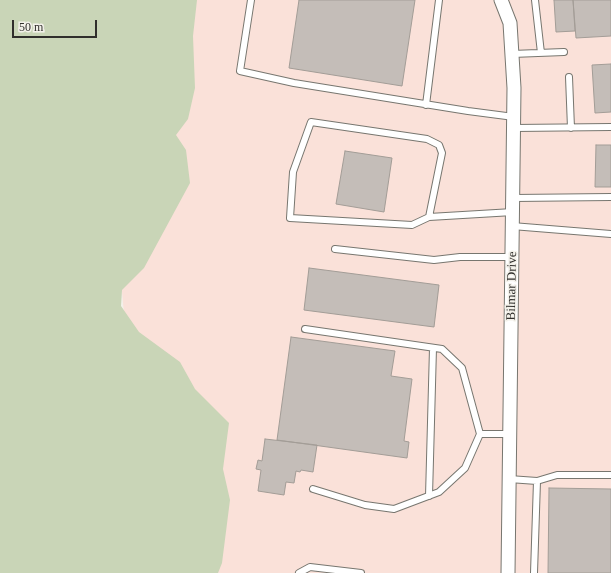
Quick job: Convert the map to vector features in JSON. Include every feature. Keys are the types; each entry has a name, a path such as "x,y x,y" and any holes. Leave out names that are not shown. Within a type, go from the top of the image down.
{"street":[{"name":"Bilmar Drive","path":"501,0 510,23 514,88 508,573"}],"lane":[{"path":"251,0 240,71 294,83 468,111 514,122 571,128 611,127"},
{"path":"426,104 439,0"},
{"path":"535,0 541,53"},
{"path":"512,54 564,52"},
{"path":"569,77 571,128"},
{"path":"429,217 442,153 439,145 427,139 311,122 293,172 290,218 412,225 429,217 513,212"},
{"path":"513,198 611,197"},
{"path":"512,226 611,234"},
{"path":"335,249 434,260 460,257 512,257"},
{"path":"305,329 442,349 462,368 480,434 465,468 439,492 394,509 365,505 313,489"},
{"path":"429,496 433,348"},
{"path":"480,434 510,434"},
{"path":"509,479 537,480 557,475 611,475"},
{"path":"534,573 537,480"},
{"path":"299,573 310,567 361,573"}],"shaded area":[{"path":"95,0 611,0 611,573 148,573"}],"green space":[{"path":"0,0 197,0 193,36 195,88 188,119 176,135 186,150 190,183 144,268 122,290 121,306 139,332 180,362 195,389 229,423 223,469 230,500 222,563 218,573 0,573"}],"building":[{"path":"299,0 415,0 402,86 289,68"},
{"path":"554,0 573,0 575,31 556,32"},
{"path":"573,0 611,0 611,36 576,38"},
{"path":"611,64 611,112 595,113 592,65"},
{"path":"596,145 611,145 611,187 595,187"},
{"path":"345,151 392,158 384,212 336,204"},
{"path":"309,268 439,285 434,327 304,310"},
{"path":"291,337 395,351 391,376 412,379 404,441 409,442 407,458 277,440"},
{"path":"265,439 317,445 313,472 301,470 300,472 296,471 294,483 286,482 284,495 258,491 261,470 256,469 258,460 262,461"},
{"path":"549,488 611,489 611,573 548,573"}]}
